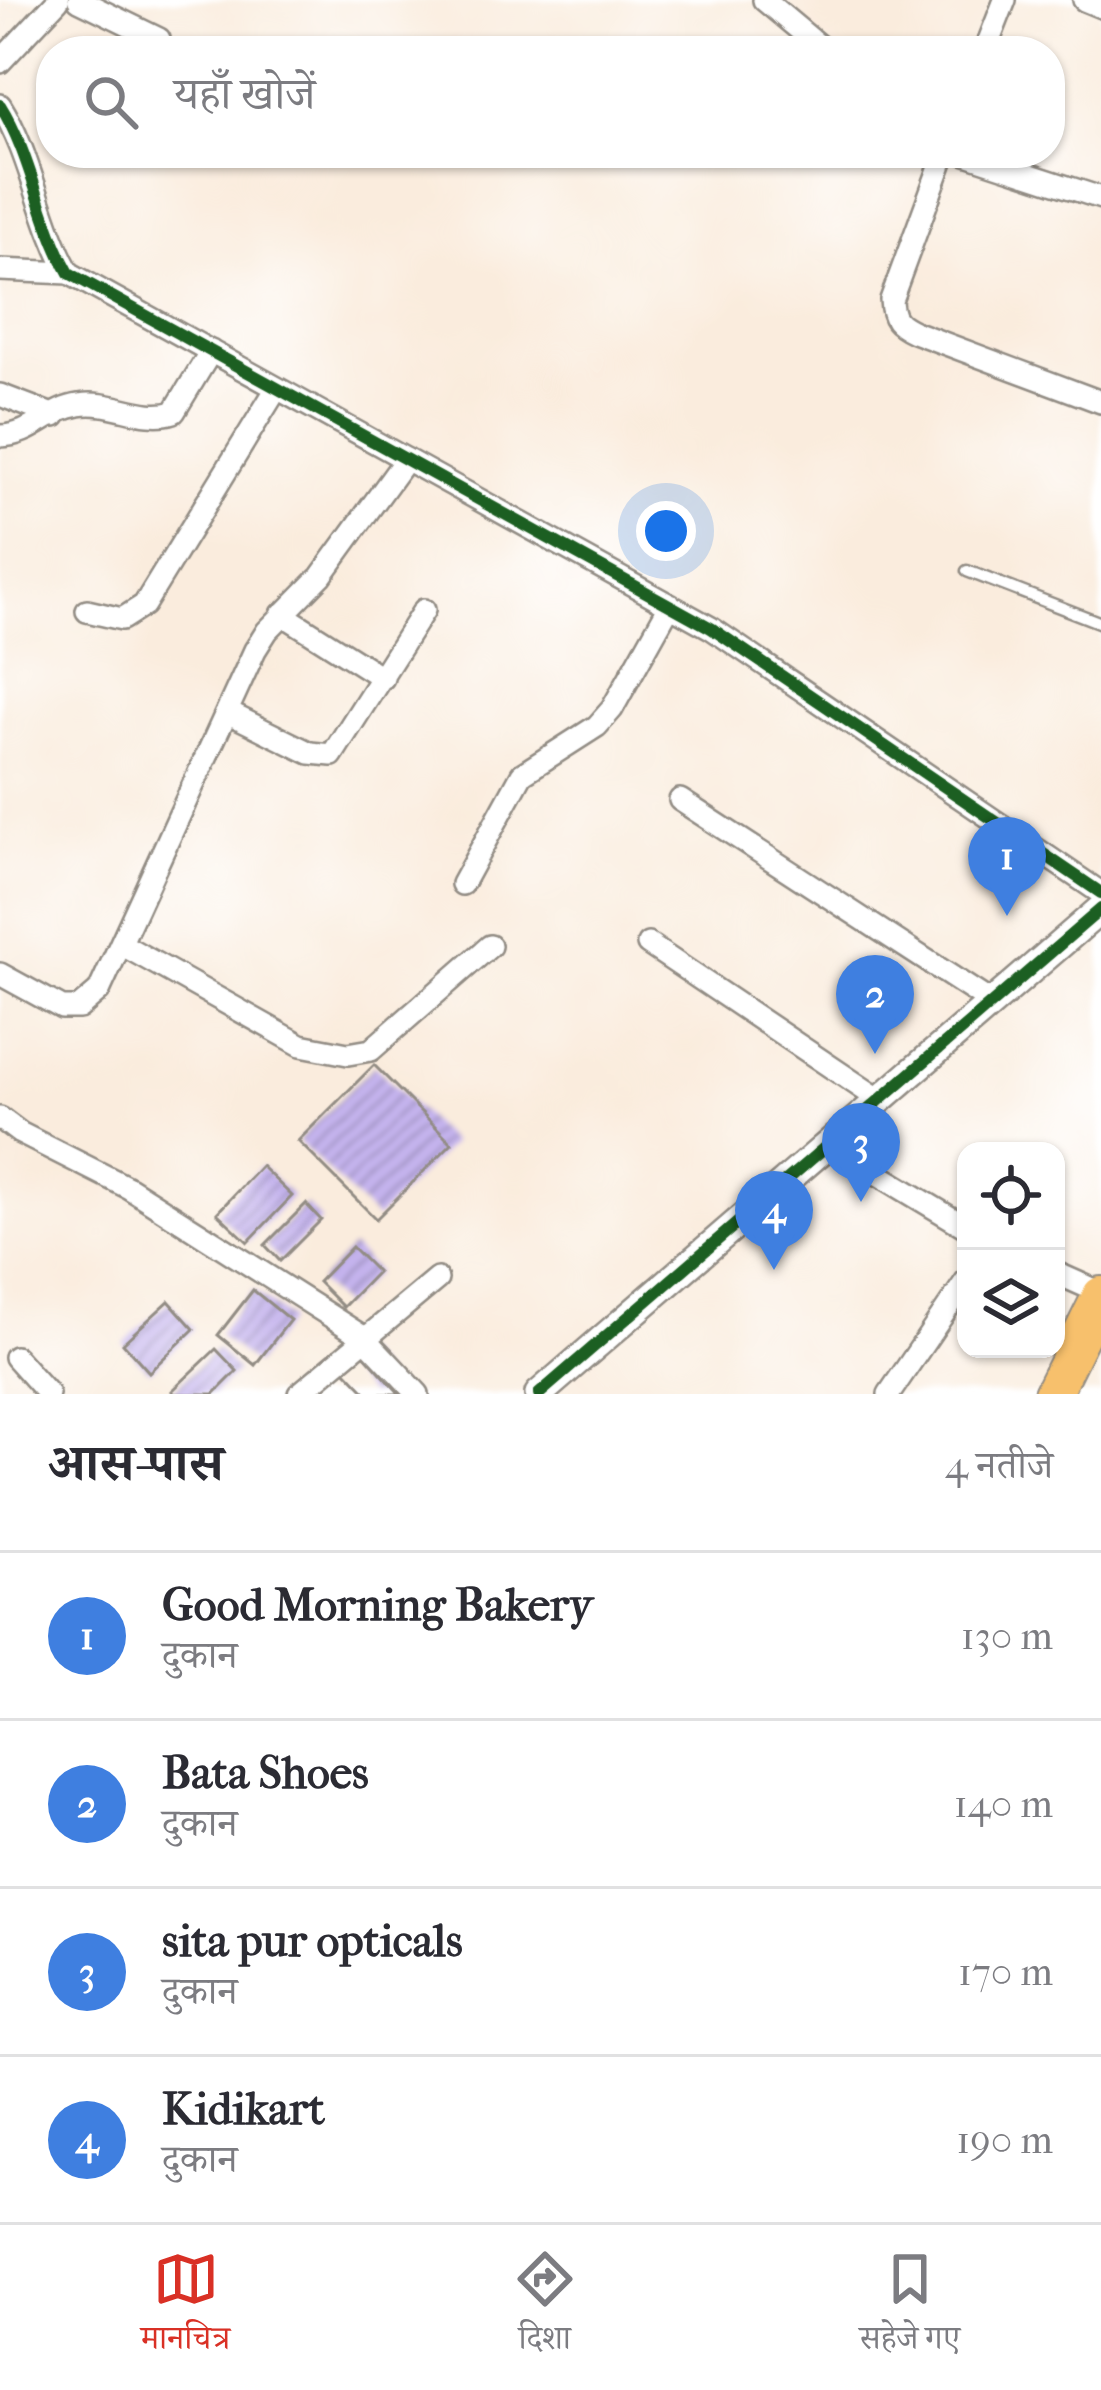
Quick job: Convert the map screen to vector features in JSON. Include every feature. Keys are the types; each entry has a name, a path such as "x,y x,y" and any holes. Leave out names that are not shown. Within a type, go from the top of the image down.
{"highway":[{"path":"1052,1394 1101,1294"}],"street":[{"path":"0,62 58,0"},
{"path":"79,0 154,36"},
{"path":"764,0 807,36"},
{"path":"991,36 1006,0"},
{"path":"1084,0 1101,7"},
{"path":"0,105 12,124 51,241 69,273"},
{"path":"939,168 891,300 898,325 1101,402"},
{"path":"1009,168 1101,198"},
{"path":"0,270 69,273 711,628 1101,893"},
{"path":"0,436 26,433 67,408 88,404 152,415 174,412 212,352"},
{"path":"87,611 122,619 144,605 277,388"},
{"path":"0,395 55,416"},
{"path":"0,974 62,1008 79,1008 99,991 255,650 282,614 321,576 406,459"},
{"path":"462,884 522,774 597,726 612,709 670,605"},
{"path":"227,712 310,754 332,755 424,610"},
{"path":"282,614 383,678"},
{"path":"680,800 992,1003"},
{"path":"539,1394 1101,909"},
{"path":"121,944 302,1045 348,1054 371,1049 490,946"},
{"path":"648,944 880,1100"},
{"path":"0,1118 129,1188 365,1338 418,1394"},
{"path":"828,1144 957,1222"},
{"path":"1065,1277 1101,1294"},
{"path":"299,1394 437,1279"},
{"path":"889,1394 957,1294"},
{"path":"15,1357 48,1394"}],"lane":[{"path":"967,571 1101,623"}],"building":[{"path":"374,1065 452,1143 376,1219 298,1141"},
{"path":"261,1166 292,1196 248,1242 217,1213"},
{"path":"306,1204 321,1220 280,1261 265,1245"},
{"path":"352,1247 377,1272 343,1307 318,1282"},
{"path":"253,1290 290,1320 255,1365 218,1335"},
{"path":"169,1301 194,1329 149,1372 123,1343"},
{"path":"216,1349 237,1371 214,1394 175,1394 172,1391"},
{"path":"362,1352 400,1394 368,1394 344,1369"}],"cycle path":[{"path":"0,105 69,273 711,628 1101,893"},
{"path":"539,1394 1101,909"}],"place":[{"name":"Good Morning Bakery","path":"1007,916"},
{"name":"Bata Shoes","path":"875,1054"},
{"name":"sita pur opticals","path":"861,1202"},
{"name":"Kidikart","path":"774,1270"}]}
